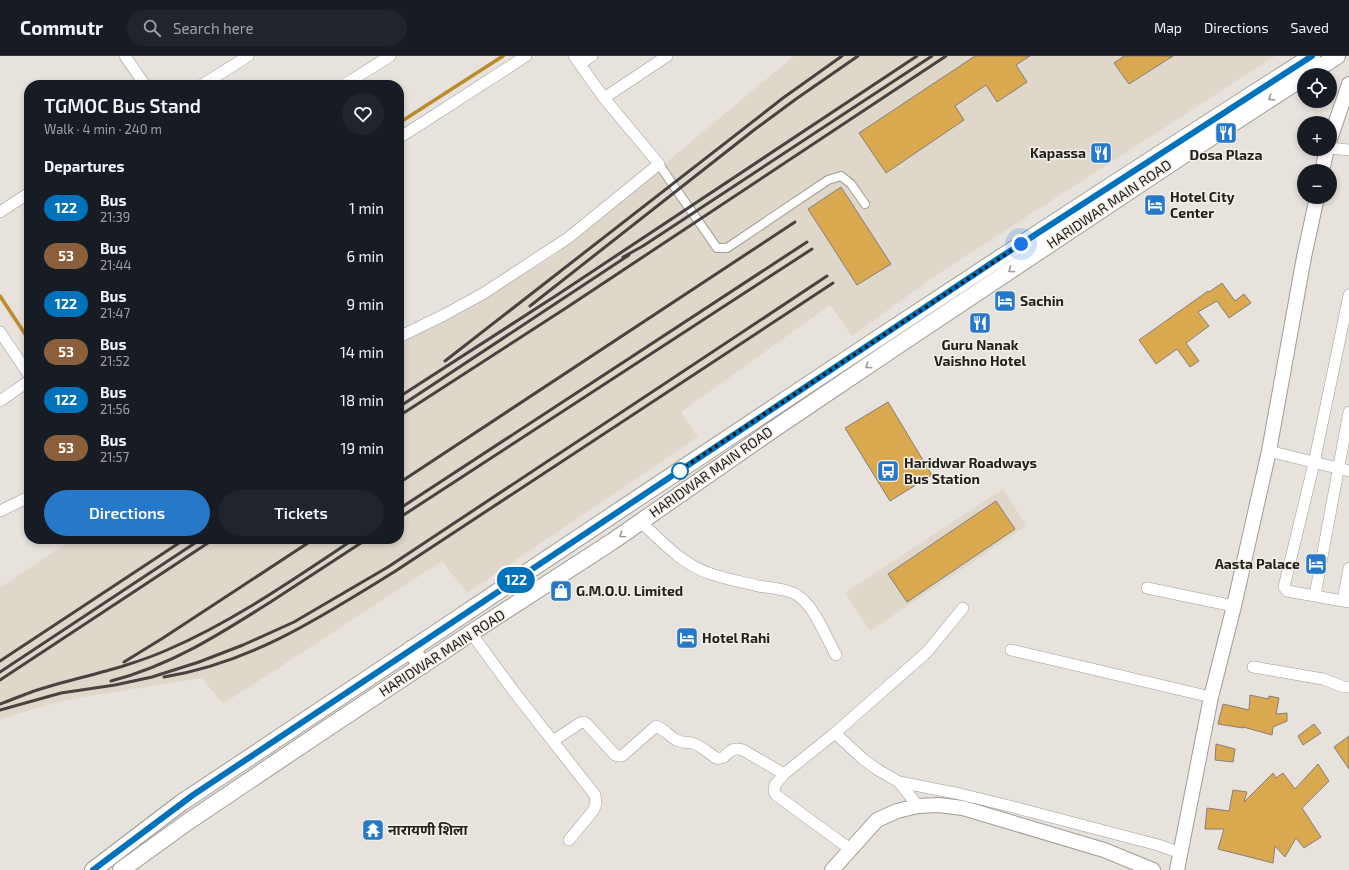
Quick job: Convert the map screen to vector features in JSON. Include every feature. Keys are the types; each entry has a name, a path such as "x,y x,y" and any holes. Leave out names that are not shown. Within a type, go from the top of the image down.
{"main road":[{"name":"HARIDWAR MAIN ROAD","path":"93,870 181,803 885,334 1312,56"},
{"path":"1319,68 1337,56"},
{"name":"HARIDWAR MAIN ROAD","path":"121,870 189,822 422,665 641,522 771,430 1170,164 1297,82"},
{"path":"885,334 894,348"},
{"path":"411,650 422,665"}],"street":[{"path":"125,56 141,80"},
{"path":"210,80 248,56"},
{"path":"352,80 390,56"},
{"path":"404,135 526,56"},
{"path":"592,56 577,60 604,98 659,164 678,190 688,208 718,248 727,248 828,180 841,176 851,184 865,204"},
{"path":"604,98 667,56"},
{"path":"1337,119 1349,84"},
{"path":"1337,149 1349,150"},
{"path":"404,335 484,293 568,238 659,164"},
{"path":"0,212 24,196"},
{"path":"1177,870 1211,697 1234,606 1269,451 1316,204"},
{"path":"1349,295 1314,463 1284,587 1287,591 1346,601 1349,568"},
{"path":"0,332 24,368"},
{"path":"0,401 24,384"},
{"path":"1315,595 1344,469 1349,412"},
{"path":"1269,451 1344,469"},
{"path":"0,511 24,499"},
{"path":"641,522 670,550 689,564 709,574 789,592 800,597 809,606 836,655"},
{"path":"1147,588 1234,606"},
{"path":"850,850 776,795 774,791 775,785 784,774 835,733 927,652 963,608"},
{"path":"471,633 514,694 595,795 596,804 593,811 569,840"},
{"path":"1011,650 1211,697"},
{"path":"1253,667 1323,679 1344,687 1349,687"},
{"path":"553,741 580,723 584,722 615,755 622,756 656,726 675,740 681,743 690,742 696,744 716,758 720,759 736,748 784,774"},
{"path":"835,733 863,759 899,782 960,794 1017,808 1158,845 1181,853"},
{"path":"899,782 918,806"},
{"path":"832,870 877,820 896,811 918,806 938,805 963,808 1104,850 1153,870"}],"shaded area":[{"path":"794,56 1275,56 935,276 852,336 830,305 681,412 698,437 467,593 442,561 223,704 202,678 65,700 0,719 0,588 65,544 404,544 404,341 459,312 554,256"},
{"path":"1003,489 1026,526 870,631 845,593"}],"building":[{"path":"975,56 1030,56 1016,65 1027,82 997,102 986,85 955,106 964,120 886,173 859,133"},
{"path":"1124,56 1173,56 1129,84 1114,63"},
{"path":"841,187 891,264 857,285 808,209"},
{"path":"1222,283 1235,301 1244,294 1251,303 1229,318 1217,301 1198,312 1209,326 1186,343 1199,361 1190,367 1177,349 1156,364 1139,340 1208,291 1209,292"},
{"path":"888,402 932,475 890,501 845,428"},
{"path":"996,501 1015,529 907,602 888,574"},
{"path":"1250,695 1268,699 1269,696 1279,698 1276,714 1287,713 1287,721 1273,727 1272,735 1243,727 1218,724 1223,704 1249,710"},
{"path":"1314,724 1321,733 1303,745 1298,736"},
{"path":"1349,736 1349,769 1334,747"},
{"path":"1216,744 1235,749 1233,762 1215,760"},
{"path":"1318,764 1329,781 1302,808 1321,837 1304,848 1296,838 1285,857 1275,846 1273,863 1218,849 1224,829 1205,829 1207,808 1229,811 1233,790 1247,792 1244,802 1273,773 1276,778 1283,773 1295,789"}],"waterway":[{"path":"404,120 503,56"},
{"path":"0,296 24,332"}],"railway":[{"path":"445,361 783,98 842,56"},
{"path":"530,306 754,130 858,56"},
{"path":"404,394 557,295 917,56"},
{"path":"623,257 643,246 932,56"},
{"path":"404,413 566,308 946,56"},
{"path":"404,480 795,222"},
{"path":"404,506 807,242"},
{"path":"404,515 812,249"},
{"path":"404,404 629,255"},
{"path":"0,710 61,693 115,685 152,677 199,662 243,645 294,622 388,567 827,276"},
{"path":"164,677 196,670 226,661 256,649 284,636 340,605 394,572 833,283"},
{"path":"0,661 177,544"},
{"path":"0,672 193,544"},
{"path":"0,680 206,544"},
{"path":"124,662 306,544"},
{"path":"0,704 34,691 118,668 151,657 192,639 263,599 346,544"},
{"path":"111,681 155,666 214,637 359,544"}],"bus line":[{"name":"122","path":"93,870 181,803 996,260 1312,56"}],"place":[{"name":"Dosa Plaza","path":"1226,133"},
{"name":"Kapassa","path":"1101,153"},
{"name":"Hotel City Center","path":"1155,205"},
{"name":"Sachin","path":"1005,301"},
{"name":"Guru Nanak Vaishno Hotel","path":"980,323"},
{"name":"Haridwar Roadways Bus Station","path":"888,471"},
{"name":"Aasta Palace","path":"1316,564"},
{"name":"G.M.O.U. Limited","path":"561,591"},
{"name":"Hotel Rahi","path":"687,638"},
{"name":"नारायणी शिला","path":"373,830"}],"route":[{"path":"680,471 674,474 1021,244"}]}
